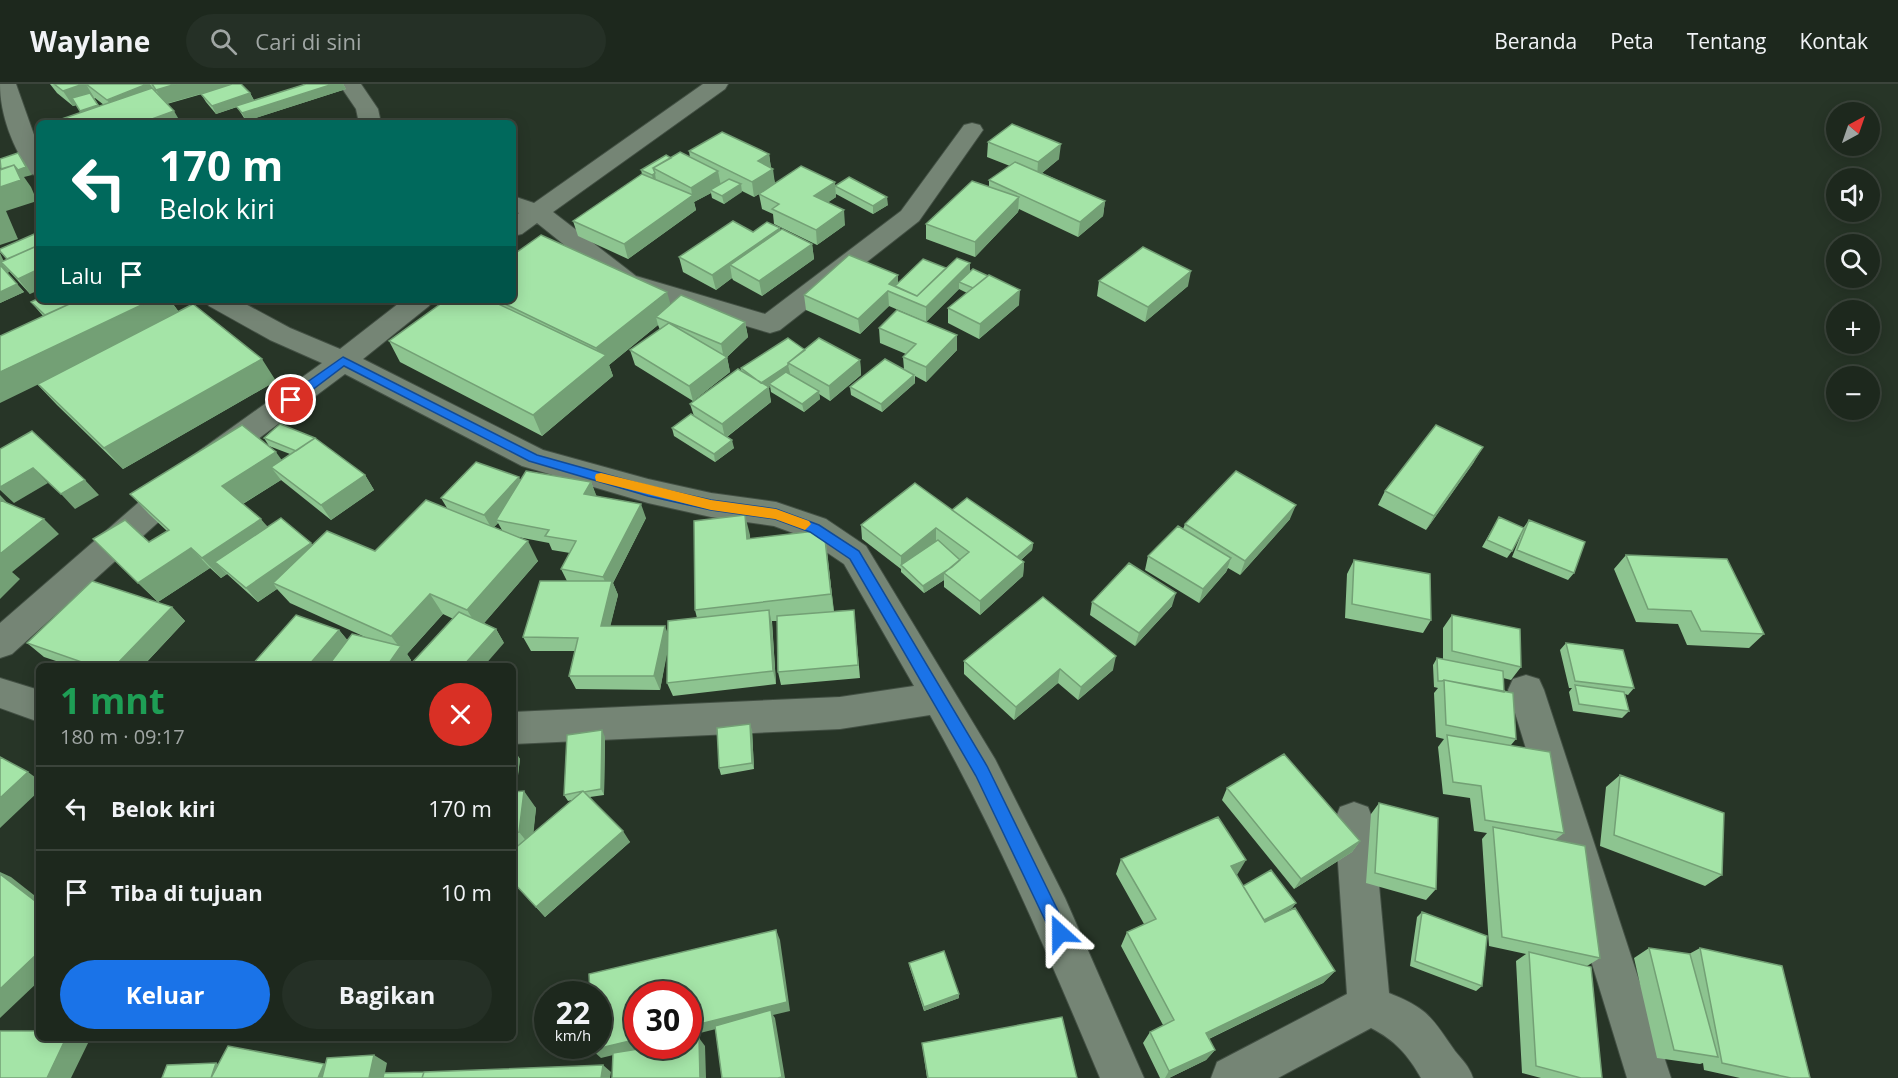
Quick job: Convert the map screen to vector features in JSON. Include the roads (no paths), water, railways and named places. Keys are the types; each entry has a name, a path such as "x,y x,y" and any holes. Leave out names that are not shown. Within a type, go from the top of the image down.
{"street":[{"path":"5,84 17,149 36,166"},
{"path":"350,84 367,109 369,120"},
{"path":"516,223 524,207 717,84"},
{"path":"524,207 555,224 627,282 770,324 910,216 972,130"},
{"path":"223,303 280,334 343,361 533,458 648,491 711,505 776,514 815,528 855,555 982,771 1052,912 1122,1078"},
{"path":"0,644 203,464 343,361 416,303"},
{"path":"1526,690 1649,1078"},
{"path":"0,693 36,705"},
{"path":"516,728 580,723 840,713 940,698"},
{"path":"1354,820 1369,1006"},
{"path":"1233,1078 1369,1006 1400,1018 1424,1041 1441,1070 1451,1078"}]}
